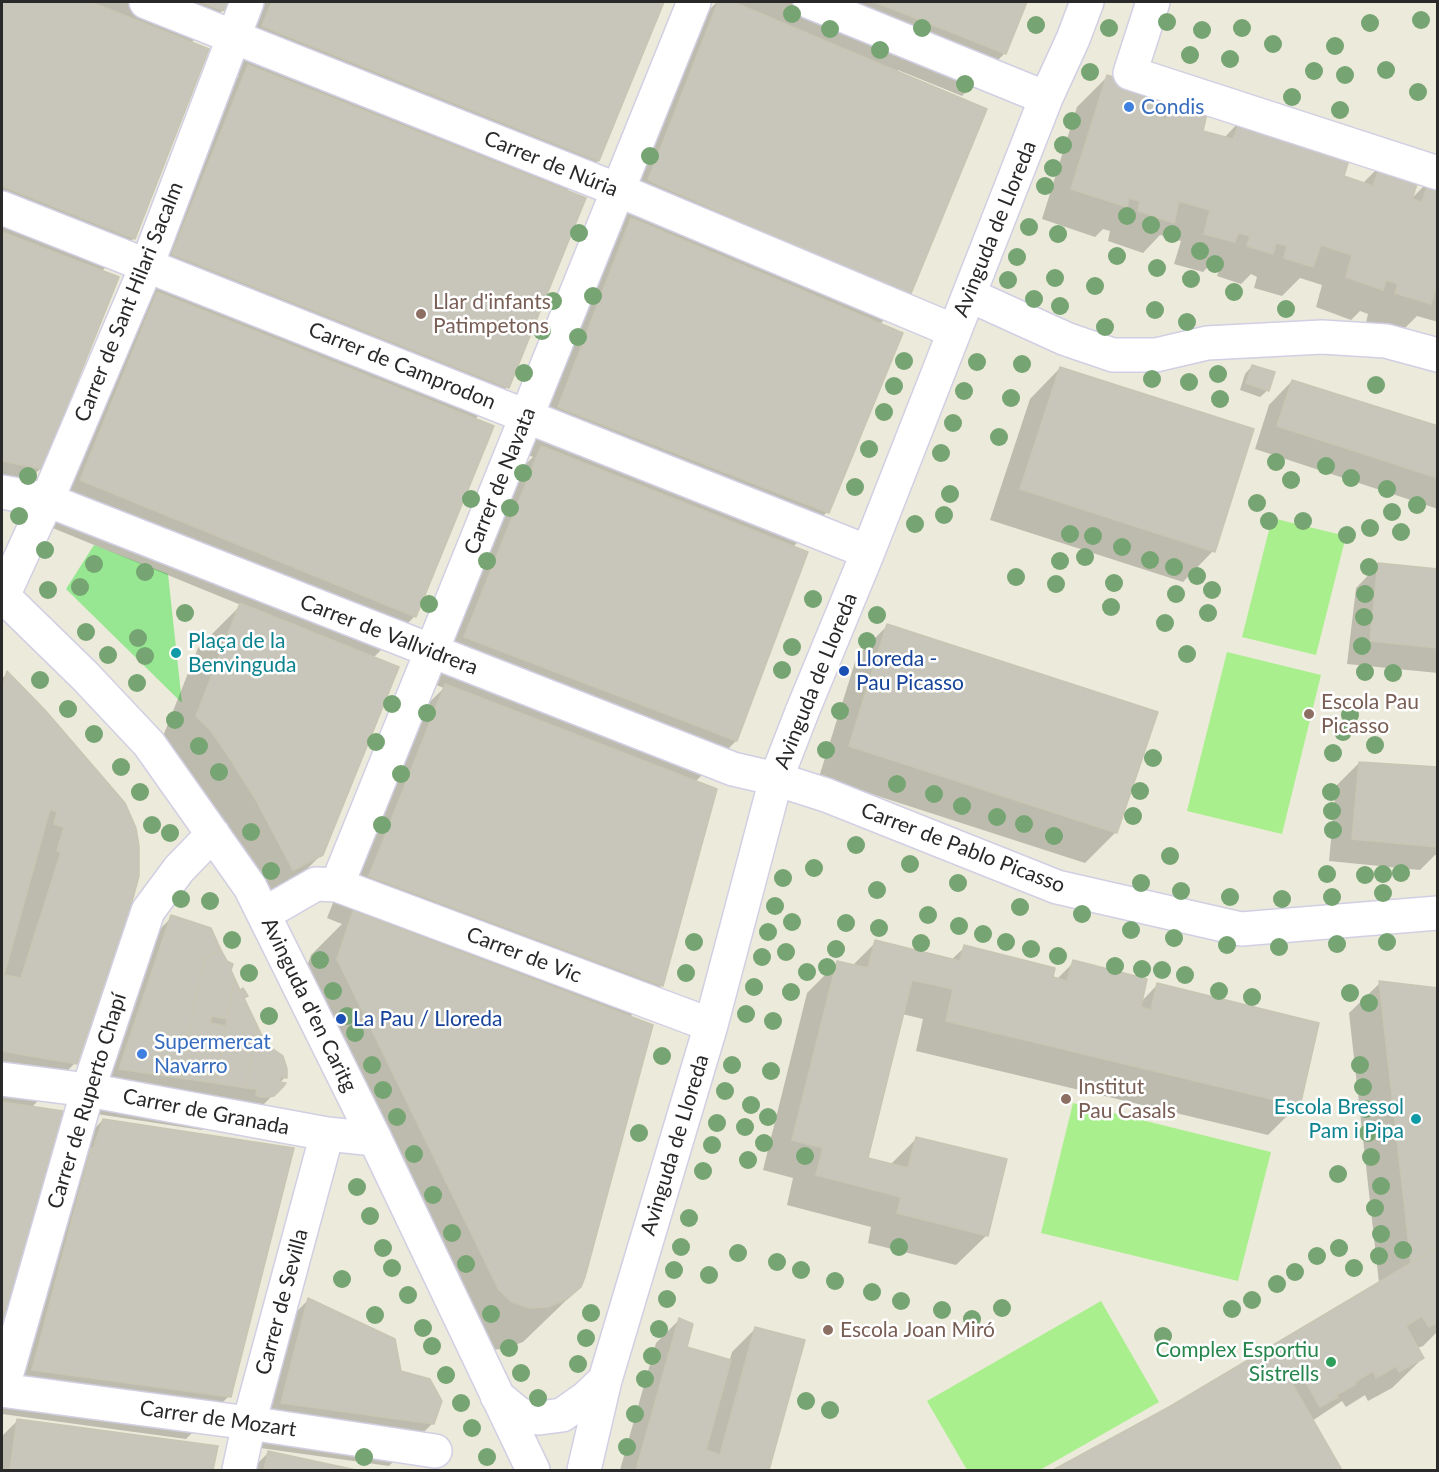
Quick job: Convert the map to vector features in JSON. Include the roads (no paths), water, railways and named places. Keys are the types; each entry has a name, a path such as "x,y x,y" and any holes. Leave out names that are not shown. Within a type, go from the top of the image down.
{"street":[{"name":"Carrer de Núria","path":"146,2 618,190 954,331"},
{"name":"Carrer de Sant Hilari Sacalm","path":"2,596 47,500 147,265 248,2"},
{"name":"Carrer de Navata","path":"337,885 694,2"},
{"path":"810,2 1046,98"},
{"name":"Avinguda de Lloreda","path":"584,1470 604,1380 711,1024 776,779 868,552 1046,98 1088,2"},
{"path":"1153,2 1130,72 1437,173"},
{"name":"Carrer de Camprodon","path":"2,208 868,552"},
{"path":"969,295 1066,339 1113,355 1156,355 1207,343 1322,337 1386,341 1437,356"},
{"name":"Carrer de Vallvidrera","path":"2,492 47,500 733,769 776,779"},
{"name":"Avinguda d'en Caritg","path":"2,596 85,676 149,744 250,887 375,1139 533,1470"},
{"name":"Carrer de Pablo Picasso","path":"776,779 826,795 1057,887 1241,929 1437,913"},
{"name":"Carrer de Ruperto Chapí","path":"2,1390 88,1089 148,911 179,870 213,834"},
{"path":"264,915 316,884 337,885"},
{"name":"Carrer de Vic","path":"337,885 711,1024"},
{"name":"Carrer de Granada","path":"2,1079 88,1089 327,1134 375,1139"},
{"name":"Carrer de Sevilla","path":"239,1470 249,1423 327,1134"},
{"name":"Avinguda de Lloreda","path":"497,1396 520,1415 539,1418 562,1415 586,1398 604,1380"},
{"name":"Carrer de Mozart","path":"2,1390 435,1451"}],"place":[{"name":"Condis","path":"1129,107"},
{"name":"Llar d'infants Patimpetons","path":"421,314"},
{"name":"Plaça de la Benvinguda","path":"176,653"},
{"name":"Lloreda - Pau Picasso","path":"844,671"},
{"name":"Escola Pau Picasso","path":"1309,714"},
{"name":"La Pau / Lloreda","path":"341,1019"},
{"name":"Supermercat Navarro","path":"142,1054"},
{"name":"Institut Pau Casals","path":"1066,1099"},
{"name":"Escola Bressol Pam i Pipa","path":"1416,1119"},
{"name":"Escola Joan Miró","path":"828,1330"},
{"name":"Complex Esportiu Sistrells","path":"1331,1362"}]}
